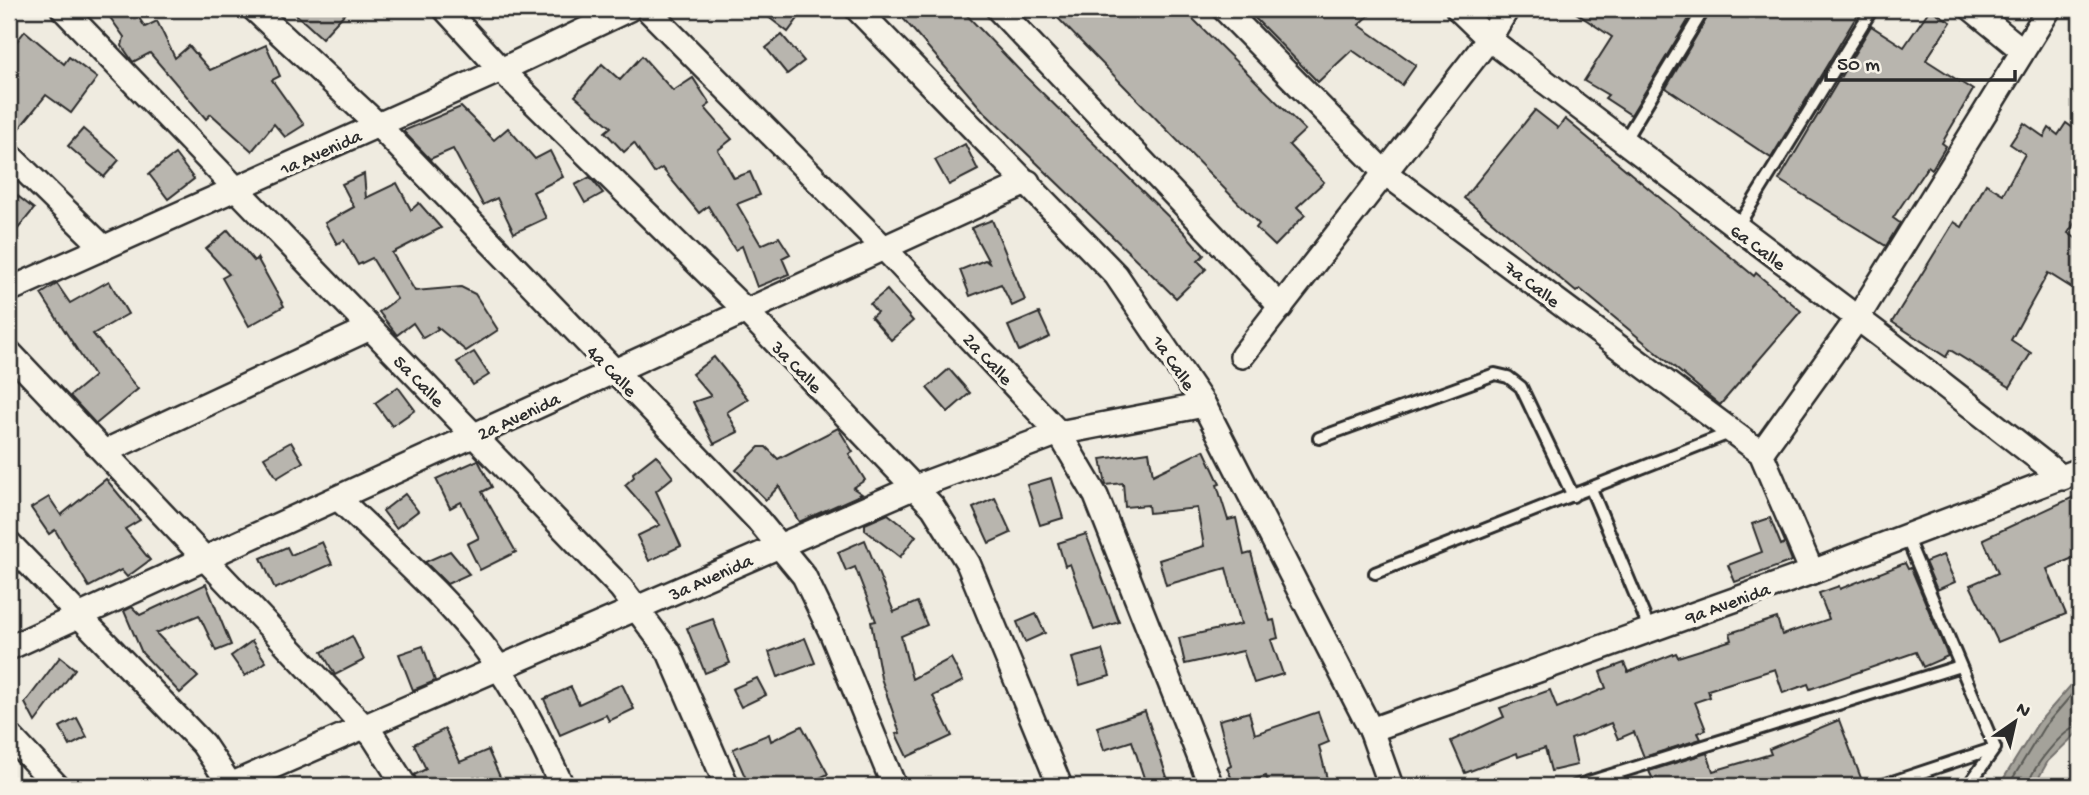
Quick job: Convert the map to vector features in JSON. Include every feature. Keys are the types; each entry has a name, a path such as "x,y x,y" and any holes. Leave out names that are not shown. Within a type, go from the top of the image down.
{"street":[{"name":"5a Calle","path":"63,9 621,588 670,652 727,786"},
{"name":"4a Calle","path":"254,9 379,125 615,371 804,576 832,634 891,785"},
{"name":"3a Calle","path":"445,9 501,70 746,311 933,507 968,563 1059,786"},
{"name":"1a Avenida","path":"9,290 501,70 629,9"},
{"name":"2a Calle","path":"647,9 884,248 1059,433 1096,496 1210,786"},
{"name":"1a Calle","path":"858,9 1116,275 1204,405 1371,730 1391,786"},
{"path":"998,9 1281,307"},
{"name":"7a Calle","path":"1224,9 1385,173 1761,453"},
{"name":"6a Calle","path":"1458,9 1489,39 1736,229 2071,474"},
{"path":"1242,356 1489,39 1507,9"},
{"path":"1972,9 2022,50"},
{"path":"1812,572 1761,453 1857,319 2049,9"},
{"path":"9,155 104,248"},
{"name":"2a Avenida","path":"9,648 1028,182"},
{"path":"106,451 370,328"},
{"path":"9,352 106,451 364,727 405,786"},
{"name":"3a Avenida","path":"230,786 915,487 1059,433 1204,405"},
{"name":"9a Avenida","path":"1371,730 1812,572 2071,474"},
{"path":"338,498 435,594 486,650 528,714 562,786"},
{"path":"9,543 203,744 230,786"},
{"path":"9,735 57,786"}],"lane":[{"path":"1623,142 1704,9"},
{"path":"1736,229 1872,9"},
{"path":"1319,438 1494,374 1521,387 1573,496"},
{"path":"1375,573 1732,432"},
{"path":"1591,489 1650,630"},
{"path":"1905,535 1995,748"},
{"path":"1576,786 1960,666"},
{"path":"1880,786 1995,748"},
{"path":"1968,786 1995,748"}],"water":[{"path":"2080,675 2080,730 2048,761 2034,786 1999,786 2038,723"}],"building":[{"path":"104,9 133,9 145,27 157,21 175,58 189,46 210,70 266,45 280,76 272,80 304,125 285,137 274,124 252,151 211,114 206,119 150,53 133,62 122,46 124,37"},
{"path":"290,9 349,9 322,38"},
{"path":"758,9 805,9 788,32"},
{"path":"895,9 961,9 1023,74 1183,231 1204,255 1198,261 1206,269 1176,298 984,112"},
{"path":"1049,9 1183,9 1305,130 1289,145 1324,182 1297,207 1305,215 1275,246 1256,228 1259,224"},
{"path":"1246,9 1376,9 1359,25 1416,65 1402,85 1352,50 1318,82"},
{"path":"1570,9 1695,9 1631,115 1605,98 1608,95 1584,81 1612,37"},
{"path":"1712,9 1861,9 1771,158 1666,88"},
{"path":"1930,9 1951,22 1926,60 1973,90 1942,143 1946,146 1932,169 1928,166 1893,218 1900,223 1886,246 1779,180 1871,26 1904,47"},
{"path":"25,31 64,64 69,57 97,78 71,113 46,95 9,141 9,51"},
{"path":"782,35 804,61 787,74 766,48"},
{"path":"642,56 673,91 693,78 710,104 705,108 732,139 718,150 734,178 750,172 760,195 737,204 761,245 779,237 790,254 782,258 789,274 757,287 742,246 735,250 708,206 699,213 662,168 654,173 634,143 624,152 605,132 611,127 575,96 602,64 620,80"},
{"path":"461,107 494,140 508,128 535,159 550,151 563,177 533,192 546,218 514,233 497,198 483,205 453,149 430,159 403,131"},
{"path":"1535,110 1558,128 1565,119 1754,276 1756,273 1801,311 1720,405 1580,289 1576,292 1464,198"},
{"path":"2024,123 2044,137 2049,128 2058,135 2066,123 2080,133 2080,215 2068,233 2080,241 2080,293 2048,273 2011,340 2031,353 2010,387 1950,350 1946,357 1892,322 1954,222 1962,227 1986,184 2003,194 2025,154 2010,144"},
{"path":"83,129 119,160 104,177 68,146"},
{"path":"965,144 978,170 949,185 935,160"},
{"path":"175,154 194,179 168,199 149,174"},
{"path":"364,174 366,198 397,183 411,210 419,203 441,228 392,253 415,291 461,287 475,294 498,330 466,351 436,326 438,329 423,338 413,323 397,335 379,312 397,299 372,258 358,265 344,240 337,244 325,223 354,207 342,184"},
{"path":"590,177 603,193 585,203 575,185"},
{"path":"9,189 34,209 9,240"},
{"path":"992,220 1025,300 1012,306 1001,284 970,296 960,270 985,260 990,264 971,228"},
{"path":"228,230 254,261 257,258 284,306 249,326 222,278 229,274 206,249"},
{"path":"109,281 128,314 93,334 138,389 96,424 70,396 94,376 41,294 57,284 70,303"},
{"path":"887,290 913,321 891,340 871,317 877,312 870,304"},
{"path":"1039,313 1050,337 1019,351 1008,326"},
{"path":"474,352 489,375 473,385 457,362"},
{"path":"714,357 748,399 727,412 738,432 714,444 693,402 711,396 692,374"},
{"path":"949,369 970,393 948,412 927,388"},
{"path":"398,387 415,410 392,426 375,403"},
{"path":"838,428 853,452 849,454 865,480 853,488 862,494 799,522 779,486 766,500 736,470 759,447 766,447 778,459"},
{"path":"291,442 303,462 277,478 264,457"},
{"path":"1204,450 1220,484 1217,485 1228,520 1236,518 1244,555 1251,553 1270,621 1274,620 1278,638 1271,640 1283,674 1254,683 1243,651 1185,664 1179,638 1241,624 1226,568 1166,585 1159,560 1204,546 1197,508 1149,513 1148,505 1125,507 1123,483 1106,485 1101,459 1149,452 1153,475"},
{"path":"656,455 673,477 656,491 681,546 649,561 637,536 660,525 625,485 634,477 633,473"},
{"path":"478,460 492,487 482,492 516,552 480,570 467,544 479,538 461,502 450,508 436,479"},
{"path":"1051,478 1063,518 1040,525 1027,485"},
{"path":"106,479 140,520 125,529 150,560 127,577 121,570 89,587 55,530 49,534 31,508 49,497 61,515"},
{"path":"405,494 418,511 396,528 383,511"},
{"path":"2080,494 2080,555 2047,569 2066,614 1998,642 1970,585 1998,573 1983,539"},
{"path":"995,498 1011,533 989,543 973,508"},
{"path":"888,514 916,536 900,557 865,530 865,524"},
{"path":"1770,518 1781,545 1785,543 1792,561 1735,582 1728,565 1762,552 1752,524"},
{"path":"1086,534 1119,622 1094,630 1070,564 1065,566 1058,543"},
{"path":"865,540 894,612 917,602 927,625 901,636 912,679 951,658 963,681 933,696 952,736 907,757 896,734 900,733 881,678 871,622 876,621 855,567 846,571 838,552"},
{"path":"322,542 332,564 275,589 261,558 287,547 291,555"},
{"path":"450,551 469,574 447,584 425,562"},
{"path":"1943,555 1955,582 1937,590 1925,562"},
{"path":"1905,563 1908,569 1911,568 1948,656 1923,667 1916,652 1810,689 1808,684 1783,693 1775,669 1708,690 1710,697 1695,702 1706,730 1698,733 1701,739 1644,757 1634,732 1618,739 1611,723 1571,739 1577,765 1551,771 1545,748 1518,757 1517,753 1465,773 1451,741 1504,717 1500,708 1550,690 1557,708 1606,688 1600,672 1624,663 1628,672 1676,653 1678,657 1732,640 1730,633 1777,618 1782,635 1829,619 1819,593 1839,586 1840,589"},
{"path":"206,584 231,645 216,651 199,615 156,633 198,677 180,693 142,653 124,611 132,607 140,615"},
{"path":"1036,614 1045,633 1025,642 1017,622"},
{"path":"713,619 730,663 705,673 687,628"},
{"path":"352,636 364,660 335,675 322,652"},
{"path":"805,638 815,663 778,677 769,652"},
{"path":"252,641 266,662 245,676 231,656"},
{"path":"423,646 435,681 413,690 399,654"},
{"path":"1102,650 1110,676 1080,685 1072,658"},
{"path":"60,657 75,669 35,722 25,703"},
{"path":"757,678 766,695 741,707 732,689"},
{"path":"622,684 634,709 609,721 606,715 560,735 544,699 571,687 579,704"},
{"path":"1145,711 1167,777 1146,784 1132,741 1104,750 1097,727"},
{"path":"1249,712 1255,734 1318,712 1329,742 1319,746 1328,783 1269,786 1266,776 1235,786 1227,768 1231,766 1219,720"},
{"path":"77,718 87,737 70,746 60,727"},
{"path":"1839,720 1864,786 1656,786 1649,771 1707,753 1713,771 1771,754 1769,749"},
{"path":"802,726 828,774 803,786 749,786 733,749 769,734 771,741"},
{"path":"445,729 460,762 488,750 504,786 419,786 414,775 426,769 414,744"}]}
